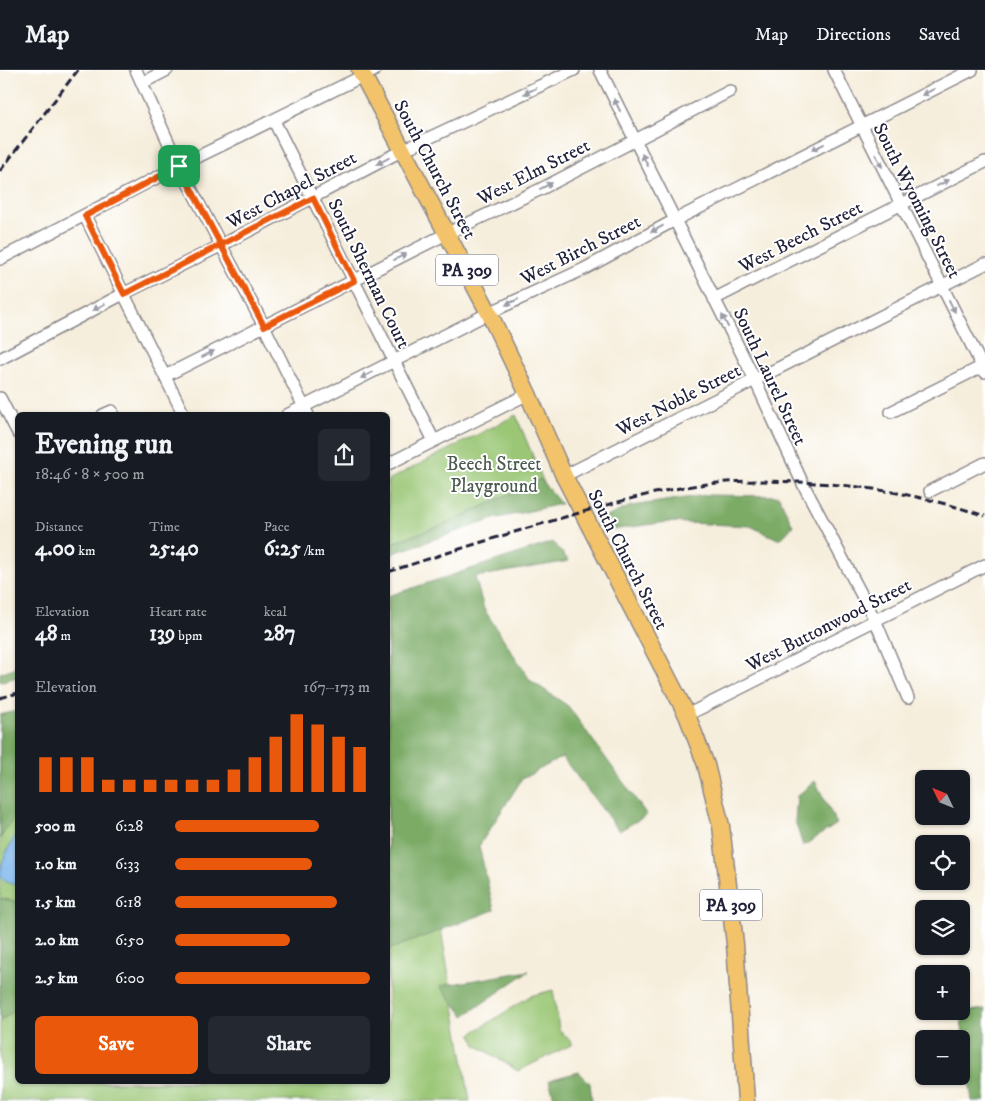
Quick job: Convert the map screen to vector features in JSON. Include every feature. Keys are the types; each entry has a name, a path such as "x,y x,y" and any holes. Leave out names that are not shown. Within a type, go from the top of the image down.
{"highway":[{"name":"South Church Street","path":"366,72 403,150 489,313 528,394 564,476 687,715 706,765 721,826 735,944 746,1101"}],"street":[{"path":"136,70 179,166 264,326 306,411"},
{"path":"142,83 168,70"},
{"name":"West Chapel Street","path":"0,359 403,150 574,70"},
{"name":"South Laurel Street","path":"600,70 755,380 802,482 875,620 908,698"},
{"name":"South Wyoming Street","path":"834,70 984,368"},
{"name":"West Birch Street","path":"306,411 394,361 489,313 584,269 675,220 972,70"},
{"path":"0,259 179,166 274,121 366,72"},
{"name":"West Elm Street","path":"165,376 730,91"},
{"name":"South Sherman Court","path":"274,121 434,441"},
{"name":"West Beech Street","path":"714,299 985,162"},
{"path":"85,216 183,412"},
{"name":"West Noble Street","path":"564,476 985,264"},
{"path":"890,412 984,368"},
{"path":"390,463 528,394"},
{"path":"0,398 15,427"},
{"path":"930,490 985,463"},
{"name":"West Buttonwood Street","path":"687,715 985,565"}],"green space":[{"name":"Beech Street Playground","path":"516,415 551,500 390,551 390,479"},
{"path":"540,479 561,504 494,519 390,554 390,543 448,523"},
{"path":"706,495 779,496 793,526 780,540 750,526 667,522 611,530 606,517 631,506"},
{"path":"553,542 569,561 475,577 484,609 530,680 568,706 647,815 619,831 562,757 522,779 479,846 494,910 390,949 390,595"},
{"path":"390,627 470,1101 0,1101 0,727 15,723 15,1084 390,1084"},
{"path":"15,668 15,678 0,682 0,673"},
{"path":"15,711 15,817 0,838 0,715"},
{"path":"815,781 837,824 803,846 795,821 797,796"},
{"path":"0,898 15,901 15,1010 0,1021"},
{"path":"529,971 464,1016 440,986"},
{"path":"553,990 559,1029 573,1044 518,1071 476,1045 471,1034 530,996"},
{"path":"985,1009 985,1101 972,1101 970,1085 970,1030 962,1030 961,1020 970,1020 970,1011"},
{"path":"579,1072 590,1083 592,1101 555,1101 549,1080"}],"water":[{"path":"15,837 15,884 8,883 0,876 8,849"}],"railway":[{"path":"0,171 78,70"},
{"path":"390,571 623,501 674,489 719,483 754,481 799,482 847,486 893,492 939,502 985,516"},
{"path":"0,698 15,694"}],"route":[{"path":"179,166 85,216 124,294 220,246 313,198 354,281 264,326 220,246 179,166"}]}
